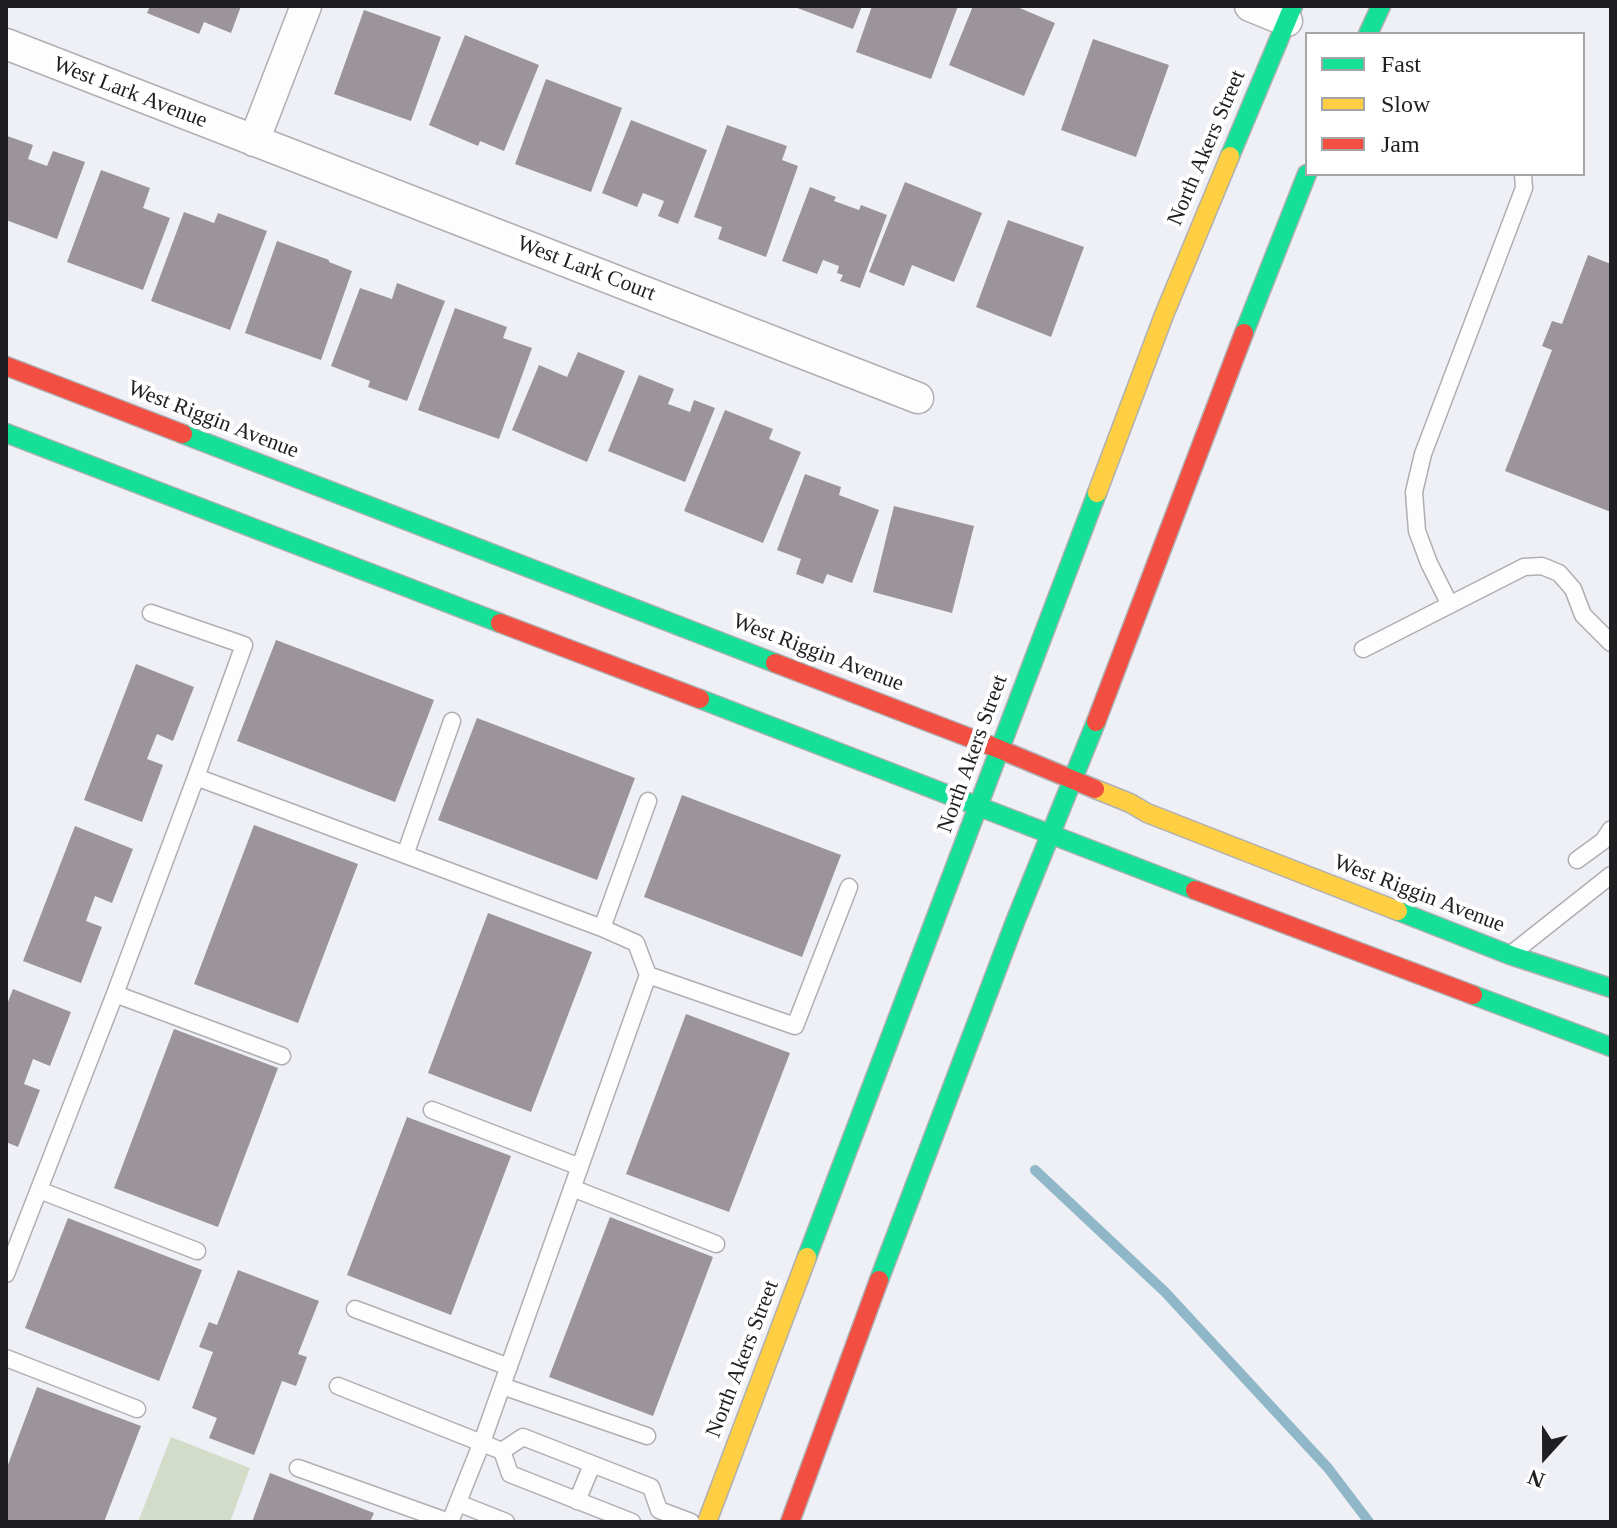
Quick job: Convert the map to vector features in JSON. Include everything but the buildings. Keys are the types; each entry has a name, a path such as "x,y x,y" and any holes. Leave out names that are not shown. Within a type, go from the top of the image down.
{"main road":[{"path":"1369,32 1379,10"},
{"name":"North Akers Street","path":"707,1522 1180,274 1290,13"},
{"path":"790,1522 906,1209 1306,176"},
{"name":"West Riggin Avenue","path":"6,366 999,749 1130,803 1147,813 1510,955 1611,988"},
{"path":"6,433 1050,835 1611,1047"}],"street":[{"path":"254,141 306,6"},
{"path":"1250,6 1290,13"},
{"name":"West Lark Avenue","path":"6,44 254,141"},
{"name":"West Lark Court","path":"254,141 918,398"}],"lane":[{"path":"1379,10 1388,32"},
{"path":"1450,605 1417,531 1414,492 1423,454 1524,188 1523,176"},
{"path":"1363,649 1524,567 1542,566 1559,573 1573,589 1583,615 1611,643"},
{"path":"6,1274 115,994 244,645 151,613"},
{"path":"405,855 452,721"},
{"path":"196,777 602,928 636,943 648,975 482,1442 450,1522 298,1468"},
{"path":"602,928 648,801"},
{"path":"1577,860 1603,841 1611,829"},
{"path":"1510,955 1611,875"},
{"path":"648,975 795,1026 849,887"},
{"path":"115,994 282,1056"},
{"path":"432,1110 580,1167"},
{"path":"572,1188 716,1244"},
{"path":"39,1190 197,1251"},
{"path":"355,1309 509,1367"},
{"path":"6,1358 137,1409"},
{"path":"338,1386 502,1451 510,1474 632,1522"},
{"path":"502,1386 647,1436"},
{"path":"502,1451 523,1437 651,1487 659,1510"},
{"path":"577,1501 592,1465"},
{"path":"458,1503 506,1522"},
{"path":"642,1522 659,1510"},
{"path":"659,1510 691,1522"}],"green space":[{"path":"171,1437 250,1468 230,1522 138,1522"}],"waterway":[{"path":"1035,1170 1165,1292 1328,1468 1369,1522"}],"traffic: fast":[{"path":"1230,156 1293,6"},
{"path":"1369,32 1381,6"},
{"path":"1244,333 1306,176"},
{"path":"6,433 500,623"},
{"path":"183,434 775,663"},
{"path":"807,1257 1097,493"},
{"path":"700,699 1195,890"},
{"path":"879,1280 1015,922 1096,722"},
{"path":"1398,911 1510,955 1611,988"},
{"path":"1473,995 1611,1047"}],"traffic: slow":[{"path":"1097,493 1164,315 1230,156"},
{"path":"1095,789 1147,813 1398,911"},
{"path":"707,1522 807,1257"}],"traffic: jam":[{"path":"1096,722 1244,333"},
{"path":"6,366 183,434"},
{"path":"500,623 700,699"},
{"path":"775,663 1095,789"},
{"path":"1195,890 1473,995"},
{"path":"790,1522 879,1280"}]}
